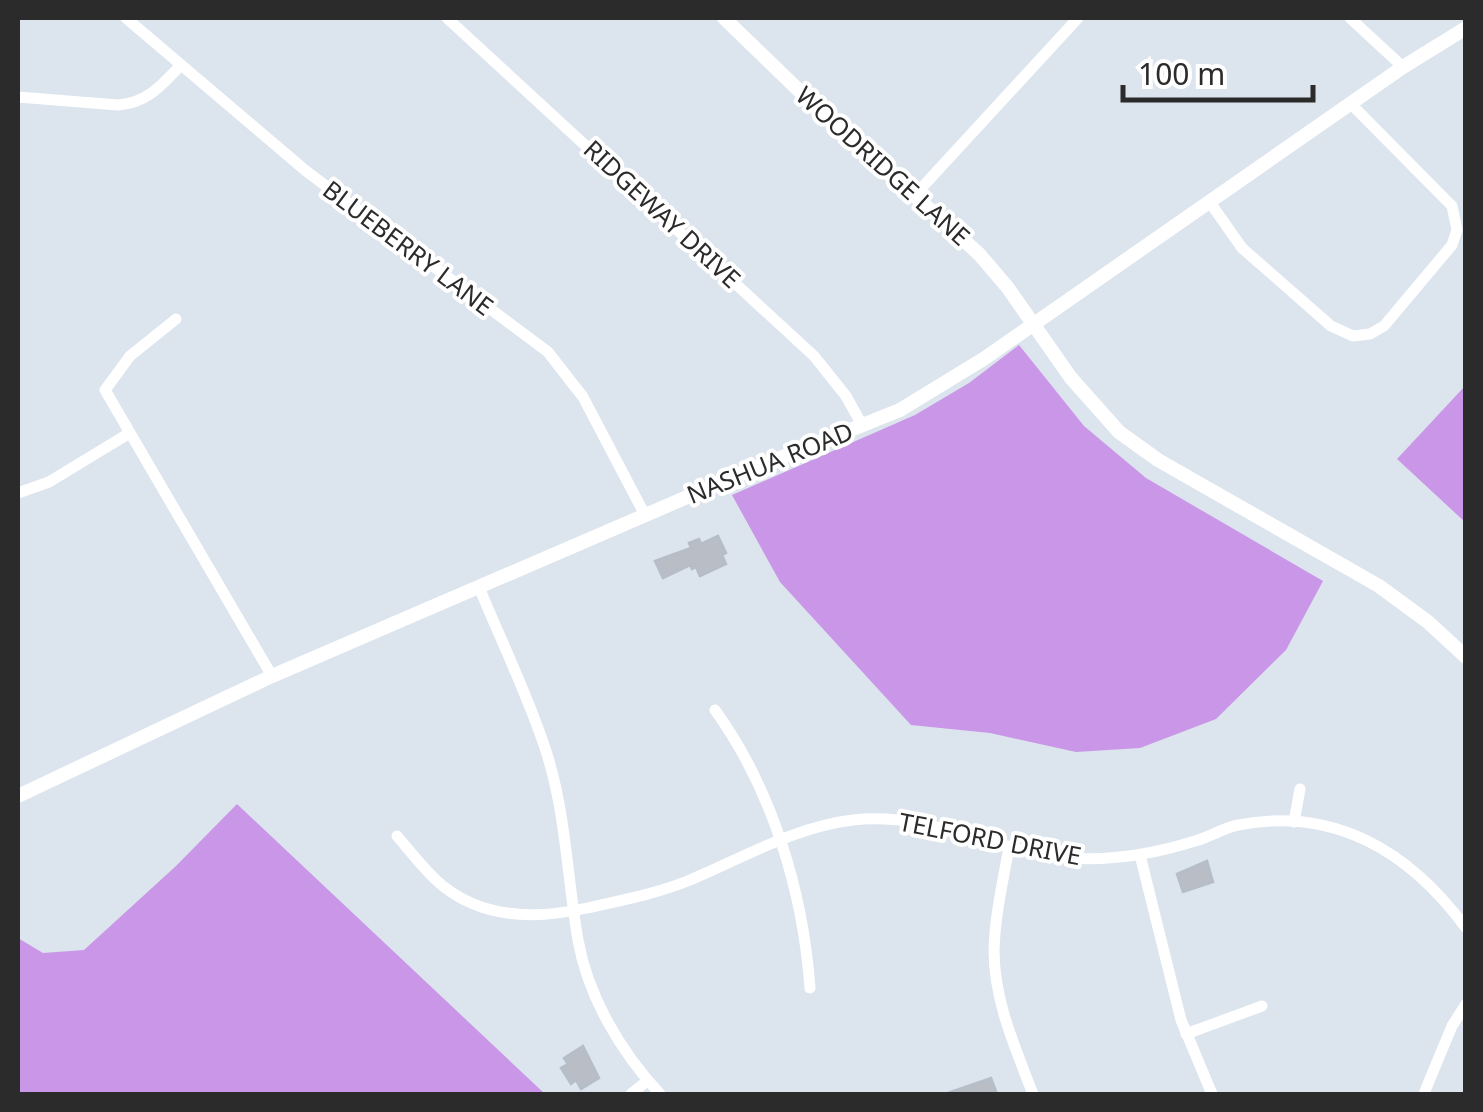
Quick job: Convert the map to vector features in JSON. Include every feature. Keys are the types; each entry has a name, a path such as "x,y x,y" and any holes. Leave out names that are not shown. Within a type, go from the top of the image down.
{"street":[{"name":"BLUEBERRY LANE","path":"126,18 306,171 548,352 583,397 646,515"},
{"name":"RIDGEWAY DRIVE","path":"447,18 814,356 846,396 862,425"},
{"name":"WOODRIDGE LANE","path":"724,18 979,254 1034,322"},
{"path":"915,195 1078,18"},
{"path":"1350,18 1403,67"},
{"name":"NASHUA ROAD","path":"18,796 272,676 900,410 950,382 1209,200 1466,28"},
{"path":"18,97 134,103 156,92 181,65"},
{"path":"1209,200 1242,248 1331,326 1354,336 1377,331 1452,245 1457,222 1452,206 1350,104"},
{"path":"176,319 130,356 105,390 272,676"},
{"path":"1034,322 1093,406 1129,440 1379,586 1428,622 1466,657"},
{"path":"18,492 49,482 128,434"},
{"path":"479,587 546,752 569,853 578,942 602,1009 619,1040 660,1094"},
{"path":"715,710 758,782 779,840 805,933 810,988"},
{"path":"1294,822 1300,789"},
{"name":"TELFORD DRIVE","path":"397,836 441,885 478,906 518,916 575,912 652,894 779,840 830,824 879,818 937,826 1009,847 1066,858 1140,855 1201,840 1233,826 1294,822 1346,832 1388,851 1442,894 1466,928"},
{"path":"1009,847 996,922 995,969 1003,1015 1033,1094"},
{"path":"1140,855 1186,1034 1212,1094"},
{"path":"1425,1092 1452,1026 1466,1004"},
{"path":"1186,1034 1262,1006"},
{"path":"631,1094 648,1081"}],"shaded area":[{"path":"1019,345 1084,426 1146,478 1323,581 1286,650 1216,719 1140,748 1076,752 990,733 911,725 780,582 732,495 915,415 969,383"},
{"path":"1465,386 1465,522 1397,459"},
{"path":"237,804 545,1094 18,1094 18,938 43,953 84,950"}],"building":[{"path":"718,536 726,553 722,555 726,564 700,576 696,567 692,569 690,565 663,578 655,561 691,548 689,543 699,539 701,544"},
{"path":"1207,861 1213,882 1183,892 1177,874"},
{"path":"583,1046 599,1078 581,1089 576,1080 571,1084 561,1068 568,1064 564,1058"},
{"path":"991,1078 997,1094 948,1094 948,1093"}]}
